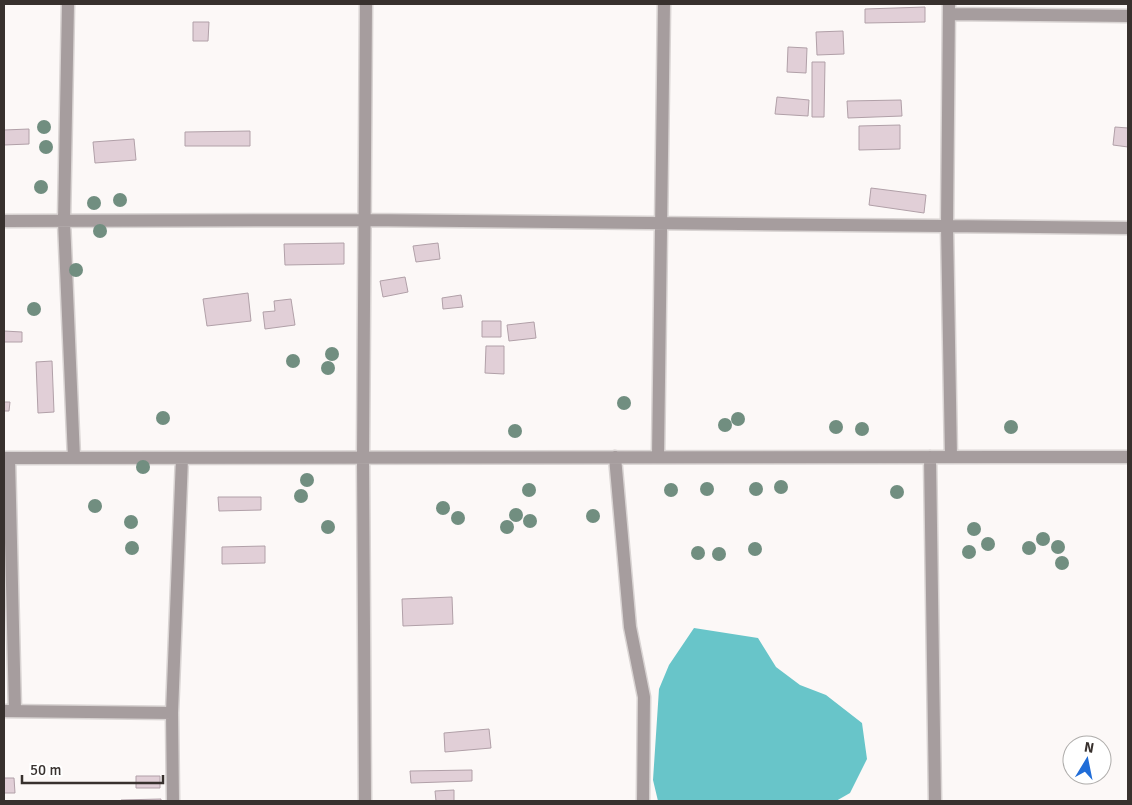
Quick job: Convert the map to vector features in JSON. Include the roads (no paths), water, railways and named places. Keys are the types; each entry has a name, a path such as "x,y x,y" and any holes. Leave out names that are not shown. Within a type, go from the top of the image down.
{"street":[{"path":"68,4 64,221 74,458"},
{"path":"365,801 363,458 366,4"},
{"path":"658,457 664,4"},
{"path":"951,457 947,226 949,9 1128,16"},
{"path":"4,221 364,220 1128,228"},
{"path":"172,713 10,711 6,458 1128,456"},
{"path":"615,457 630,627 644,697 643,801"},
{"path":"930,457 935,801"},
{"path":"173,801 172,713 182,458"}],"water":[{"path":"694,628 758,638 776,667 800,685 826,695 862,723 867,759 850,793 836,801 658,801 653,780 659,689 669,665"}]}
